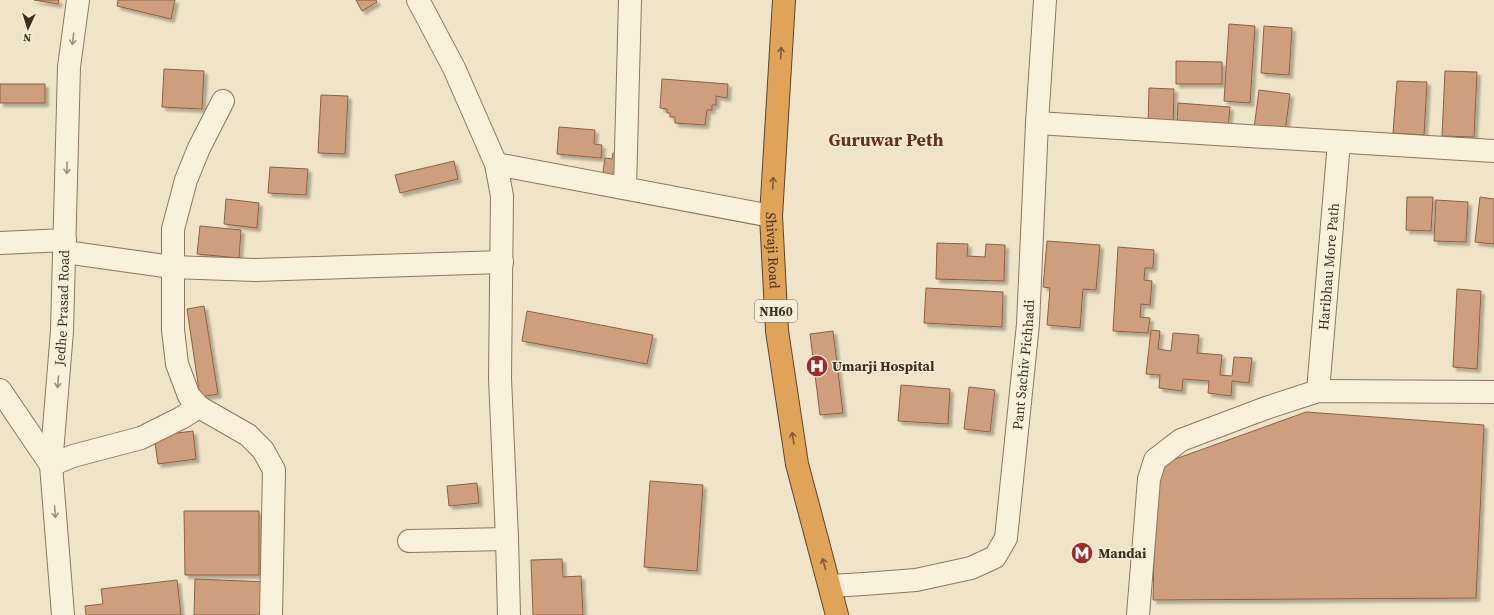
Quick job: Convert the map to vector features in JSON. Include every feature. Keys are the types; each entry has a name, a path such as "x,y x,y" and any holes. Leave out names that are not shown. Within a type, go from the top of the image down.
{"highway":[{"name":"Shivaji Road","path":"784,0 771,216 777,331 797,464 837,615"}],"street":[{"name":"Jedhe Prasad Road","path":"63,615 51,465 62,331 69,67 78,0"},
{"path":"418,0 454,68 496,164 502,196 500,378 509,615"},
{"path":"626,188 630,0"},
{"name":"Pant Sachiv Pichhadi","path":"830,586 916,580 971,568 996,558 1006,538 1028,324 1037,122 1045,0"},
{"path":"224,101 199,148 186,180 173,229 173,330 177,364 189,396 199,407 248,435 263,450 274,470 271,615"},
{"path":"1037,122 1494,151"},
{"name":"Haribhau More Path","path":"1318,391 1340,142"},
{"path":"496,164 771,216"},
{"path":"0,243 65,246 172,268 255,270 502,262"},
{"path":"0,390 51,465 72,456 141,438 181,418 199,407"},
{"path":"1138,615 1149,479 1155,460 1181,440 1266,408 1318,391 1494,392"},
{"path":"409,541 507,539"}],"building":[{"path":"34,0 59,0 58,4"},
{"path":"118,0 175,0 171,19 117,6"},
{"path":"356,0 376,0 377,2 362,11"},
{"path":"1229,24 1255,26 1250,103 1224,101"},
{"path":"1264,26 1292,28 1289,75 1261,73"},
{"path":"1176,61 1222,62 1222,84 1176,84"},
{"path":"164,69 204,71 202,109 162,107"},
{"path":"1445,71 1477,72 1474,137 1442,136"},
{"path":"662,79 728,84 727,98 716,96 716,105 712,105 712,110 707,110 705,125 675,123 675,117 670,117 670,113 667,113 667,109 660,108"},
{"path":"1397,81 1427,82 1424,135 1393,133"},
{"path":"0,84 45,84 45,103 0,103"},
{"path":"1149,88 1174,89 1173,127 1148,127"},
{"path":"1259,90 1290,94 1285,132 1254,128"},
{"path":"321,95 348,96 345,154 318,153"},
{"path":"1178,103 1230,107 1228,129 1177,126"},
{"path":"559,127 595,130 594,144 602,145 601,158 557,154"},
{"path":"613,153 624,154 621,181 602,179 605,158 612,159"},
{"path":"454,161 458,179 400,193 395,175"},
{"path":"270,167 308,169 306,195 268,193"},
{"path":"1407,197 1433,197 1431,231 1406,230"},
{"path":"1480,197 1494,199 1494,244 1475,242"},
{"path":"226,199 259,203 257,228 224,224"},
{"path":"1436,200 1468,202 1466,242 1434,241"},
{"path":"200,226 241,230 239,258 197,254"},
{"path":"1047,241 1100,245 1096,290 1083,289 1080,328 1047,325 1050,288 1043,287"},
{"path":"937,243 968,244 967,256 985,257 986,244 1005,245 1004,281 936,279"},
{"path":"1118,247 1154,250 1153,268 1145,268 1144,280 1152,281 1150,305 1141,304 1140,317 1150,318 1148,333 1113,331"},
{"path":"926,288 1003,292 1002,327 924,323"},
{"path":"1457,289 1481,291 1477,369 1453,367"},
{"path":"204,306 218,394 200,397 187,309"},
{"path":"527,311 653,335 647,364 522,341"},
{"path":"1151,330 1160,331 1158,349 1171,351 1173,333 1199,335 1197,353 1222,355 1220,375 1232,376 1234,357 1252,358 1249,383 1232,381 1231,396 1208,393 1209,381 1183,379 1182,391 1159,388 1160,375 1146,374"},
{"path":"833,331 843,413 820,415 810,334"},
{"path":"901,385 950,389 948,424 898,421"},
{"path":"969,387 995,390 990,432 964,429"},
{"path":"1306,412 1484,425 1476,598 1153,600 1156,466"},
{"path":"193,431 196,459 158,464 154,436"},
{"path":"650,481 703,485 697,571 644,567"},
{"path":"477,483 479,503 449,506 447,486"},
{"path":"184,511 259,511 259,575 185,575"},
{"path":"562,559 563,577 581,576 583,615 533,615 531,560"},
{"path":"195,579 267,582 266,615 194,615"},
{"path":"177,580 181,615 86,615 85,606 103,604 101,589"}],"place":[{"name":"Umarji Hospital","path":"817,366"},
{"name":"Mandai","path":"1082,553"}],"district":[{"name":"Guruwar Peth","path":"886,139"}]}
